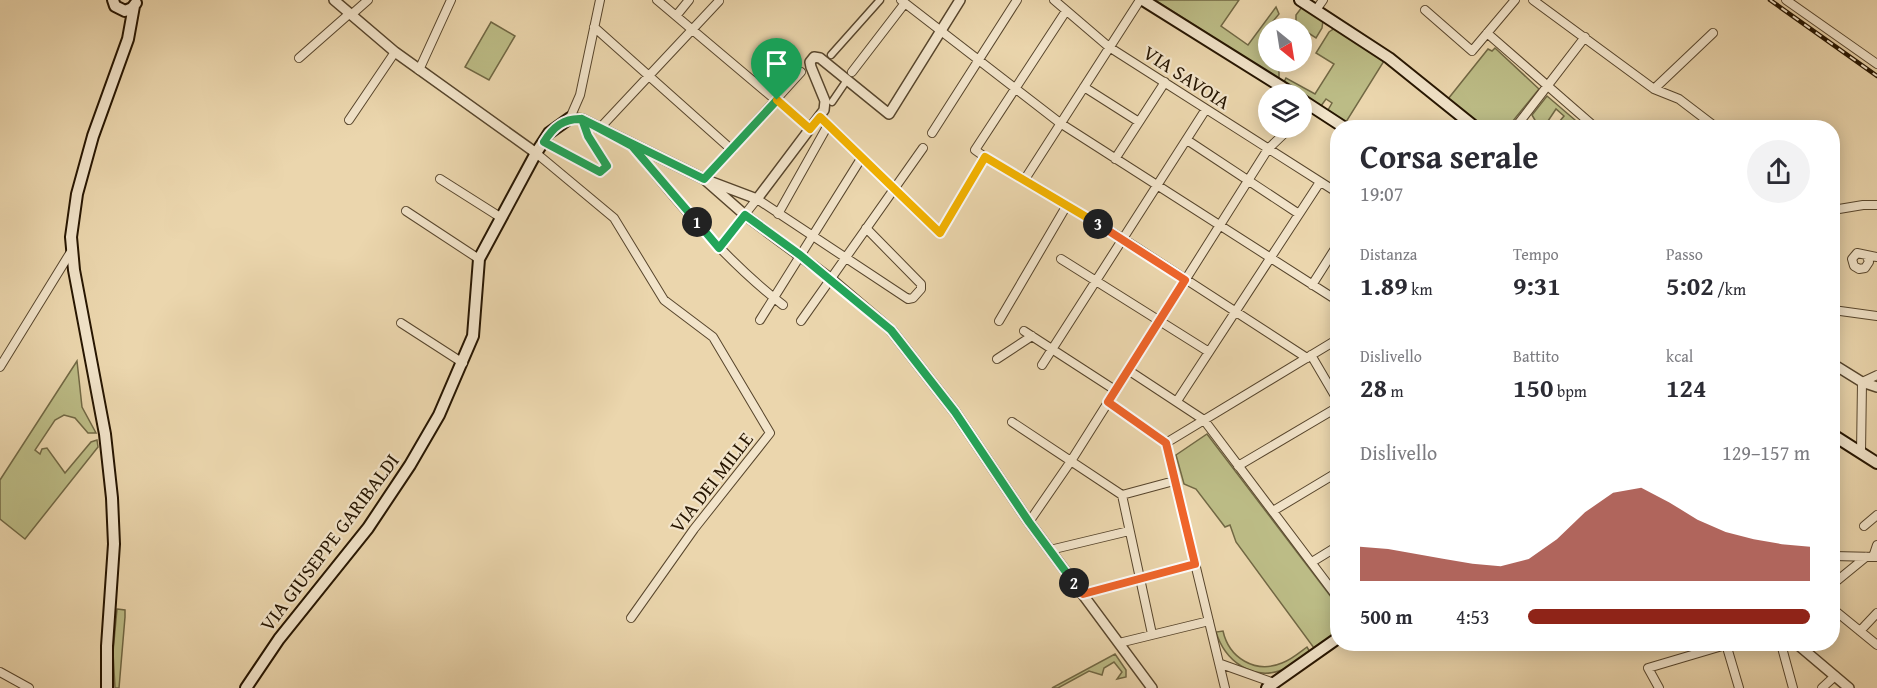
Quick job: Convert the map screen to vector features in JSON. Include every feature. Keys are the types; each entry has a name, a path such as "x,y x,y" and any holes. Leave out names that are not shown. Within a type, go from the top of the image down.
{"main road":[{"path":"1142,0 1277,84"},
{"path":"1300,0 1389,58 1466,120"},
{"path":"114,3 125,11 135,3"},
{"path":"114,3 126,24 128,39"},
{"path":"107,688 107,635 114,544 112,498 105,434 72,250 72,222 93,136 128,39 135,3"},
{"path":"1312,106 1333,120"},
{"name":"VIA GIUSEPPE GARIBALDI","path":"246,688 279,639 368,528 410,465 439,415 473,336 479,259 536,153 549,133 570,118"},
{"path":"1840,440 1877,463"},
{"path":"1271,685 1330,644"}],"street":[{"path":"334,0 395,52 536,153"},
{"path":"299,58 368,0"},
{"path":"419,70 452,0"},
{"path":"600,0 580,95 570,118 582,119 632,146 704,179 757,199 908,299 913,298 921,289 921,284 866,228"},
{"path":"657,0 810,129"},
{"path":"676,16 689,0"},
{"path":"831,55 880,0"},
{"path":"719,248 824,110 825,101 810,62 814,57 820,58 849,76 889,114 960,0"},
{"path":"932,133 1017,0"},
{"name":"VIA SAVOIA","path":"1054,0 1109,47 1330,188"},
{"path":"1025,179 1109,47 1142,0"},
{"path":"1316,10 1323,0"},
{"path":"1425,10 1472,51 1515,0"},
{"path":"1533,0 1654,88 1679,99 1707,120"},
{"path":"1786,0 1877,64"},
{"path":"599,129 719,1"},
{"path":"832,102 903,1 1060,123 1330,296"},
{"path":"1066,10 975,150 1122,238 1309,357 1330,389"},
{"path":"594,27 732,150"},
{"path":"1487,33 1587,120"},
{"path":"1654,88 1713,33"},
{"path":"1521,120 1585,37"},
{"path":"349,120 395,52"},
{"path":"704,179 801,72"},
{"path":"1115,159 1165,82"},
{"path":"1083,87 1139,122"},
{"path":"1041,365 1206,109"},
{"path":"820,117 940,233 985,157"},
{"path":"544,142 600,172 607,166 588,136 582,119"},
{"path":"778,214 828,125"},
{"path":"1029,522 1071,461 1218,225 1268,149 1280,138"},
{"path":"1187,140 1299,214"},
{"path":"632,146 719,248 783,305"},
{"path":"801,321 923,148"},
{"name":"VIA DEI MILLE","path":"536,153 614,218 664,300 713,337 770,433 694,529 631,618"},
{"path":"760,320 862,157"},
{"path":"440,179 500,218"},
{"path":"704,179 745,215 831,279 891,330 955,412 1029,522 1152,688"},
{"path":"1177,401 1320,182"},
{"path":"999,321 1067,205"},
{"path":"1840,209 1877,205"},
{"path":"406,211 479,259"},
{"path":"0,367 72,250"},
{"path":"1867,256 1877,257"},
{"path":"1312,285 1330,257"},
{"path":"1061,259 1209,352"},
{"path":"1840,311 1877,316"},
{"path":"401,324 463,363"},
{"path":"1023,331 1115,390"},
{"path":"997,359 1032,336"},
{"path":"1166,443 1330,344"},
{"path":"1840,368 1862,382 1877,387"},
{"path":"1128,370 1204,420 1330,587"},
{"path":"1862,382 1877,375"},
{"path":"1861,453 1862,382"},
{"path":"1108,402 1166,443 1225,688"},
{"path":"1238,466 1330,412"},
{"path":"1012,422 1122,495 1152,634"},
{"path":"1273,512 1330,477"},
{"path":"1122,495 1174,481"},
{"path":"1864,526 1877,514"},
{"path":"1050,550 1129,531"},
{"path":"1840,579 1872,557 1877,544"},
{"path":"1312,562 1330,551"},
{"path":"1840,556 1872,557"},
{"path":"1083,594 1195,564"},
{"path":"1860,631 1877,613"},
{"path":"1840,615 1877,645"},
{"path":"1119,643 1209,621"},
{"path":"1659,688 1648,669 1705,651"},
{"path":"1729,651 1739,688"},
{"path":"1783,651 1793,688"},
{"path":"1805,651 1850,688"},
{"path":"1221,664 1271,685"},
{"path":"0,672 29,688"},
{"path":"1822,688 1835,676"}],"green space":[{"path":"1155,0 1239,0 1221,26 1248,45 1258,31 1258,66"},
{"path":"1276,7 1279,14 1276,18 1268,18"},
{"path":"1302,7 1323,20 1322,28 1316,38 1312,35 1312,18 1296,18"},
{"path":"491,22 515,36 489,80 465,67"},
{"path":"1335,28 1384,61 1347,120 1343,120 1328,110 1332,103 1326,99 1321,106 1312,100 1312,92 1315,94 1334,64 1316,53 1329,32"},
{"path":"1495,48 1539,89 1514,120 1474,120 1448,99 1488,49 1492,51"},
{"path":"1268,72 1279,72 1279,79"},
{"path":"1286,78 1297,84 1287,84 1284,82"},
{"path":"1547,96 1575,120 1561,120 1564,116 1556,109 1549,120 1535,120 1532,115"},
{"path":"77,361 82,407 96,433 88,433 75,418 64,415 55,420 35,450 40,454 42,449 47,448 65,473 91,442 97,440 98,447 25,539 0,519 0,480"},
{"path":"1207,434 1330,595 1330,637 1314,648 1236,542 1230,525 1225,527 1196,489 1184,484 1176,455"},
{"path":"117,609 125,610 125,617 119,688 115,688 113,652"},
{"path":"1223,631 1226,641 1237,656 1253,665 1272,666 1282,663 1307,647 1310,652 1282,670 1260,673 1241,666 1233,660 1226,652 1216,632"},
{"path":"1115,654 1126,670 1126,677 1117,679 1122,672 1114,662 1104,668 1102,675 1089,671 1058,688 1052,688"}],"railway":[{"path":"1770,0 1877,76"}],"route":[{"path":"777,100 704,179 632,146 582,119 570,118 560,124 549,133 544,142 600,172 607,166 588,136 582,119 599,129 632,146 719,248 745,215 831,279 891,330 955,412 1029,522 1083,594 1195,564 1166,443 1108,402 1185,280 1122,238 985,157 940,233 820,117 810,129 777,100"}]}
